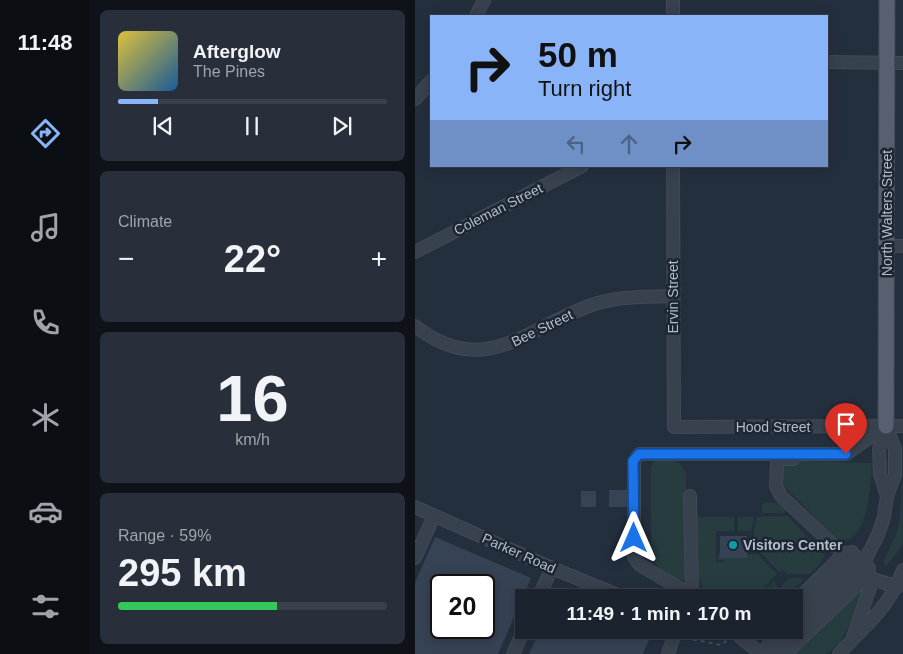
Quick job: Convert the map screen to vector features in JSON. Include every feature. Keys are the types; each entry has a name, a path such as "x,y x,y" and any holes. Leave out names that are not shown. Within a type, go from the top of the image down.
{"main road":[{"name":"North Walters Street","path":"886,426 887,0"}],"street":[{"path":"477,15 484,0"},
{"path":"673,0 673,15"},
{"path":"828,62 903,63"},
{"path":"415,99 430,82"},
{"name":"Coleman Street","path":"415,252 580,167"},
{"name":"Ervin Street","path":"673,167 674,427"},
{"path":"887,246 903,246"},
{"name":"Bee Street","path":"415,326 447,345 471,350 486,350 511,344 600,302 628,298 673,296"},
{"path":"682,589 639,565 634,558 633,461 639,454 846,454 886,426 895,450 895,475 887,496 884,517 878,535 860,567 786,653 777,654"},
{"name":"Hood Street","path":"674,427 903,426"},
{"path":"804,454 795,459 783,459 777,463 776,486 781,496 832,544 860,567 897,587"},
{"path":"690,496 694,589"},
{"name":"Parker Road","path":"415,507 603,589"},
{"path":"415,558 434,516"},
{"path":"763,654 780,646 860,567 871,547"},
{"path":"803,597 860,567"},
{"path":"803,610 860,567"},
{"path":"851,642 860,567"},
{"path":"542,589 552,568"},
{"path":"839,654 882,610 897,587 903,570"},
{"path":"513,654 520,639"},
{"path":"668,654 672,639"},
{"path":"738,639 763,654"},
{"path":"763,654 765,639"},
{"path":"763,654 771,639"}],"path":[{"path":"697,639 721,645 728,639"}],"green space":[{"path":"658,459 676,462 682,466 686,475 687,576 682,581 671,577 658,567 651,551 651,467 653,462"},
{"path":"799,461 872,463 866,512 855,534 847,540 837,540 785,487 783,464"},
{"path":"902,467 903,541 899,550 886,566 883,562 897,532 900,518"},
{"path":"778,503 787,510 785,513 762,513 762,504"},
{"path":"788,516 824,555 822,562 810,574 787,574 782,570 779,572 754,546 754,530 757,517"},
{"path":"695,517 734,517 734,531 716,531 716,562 724,562 723,560 718,560 718,553 720,553 721,558 746,558 747,554 758,554 777,574 762,589 704,589 697,575"},
{"path":"738,517 754,517 751,531 738,531"},
{"path":"789,578 801,578 803,580 793,589 781,589"},
{"path":"774,581 777,584 777,589 766,589"},
{"path":"860,588 864,588 864,591 840,642 825,654 793,654"}],"building":[{"path":"609,490 639,490 639,507 609,507"},
{"path":"581,491 596,491 596,507 581,507"},
{"name":"Visitors Center","path":"720,536 747,536 747,558 720,558"},
{"path":"435,537 531,578 526,589 515,589 515,615 498,654 415,654 415,583"},
{"path":"536,639 649,639 643,654 529,654"}],"place":[{"name":"Visitors Center","path":"733,545"}],"route":[{"path":"634,538 633,461 639,454 846,454"}]}
